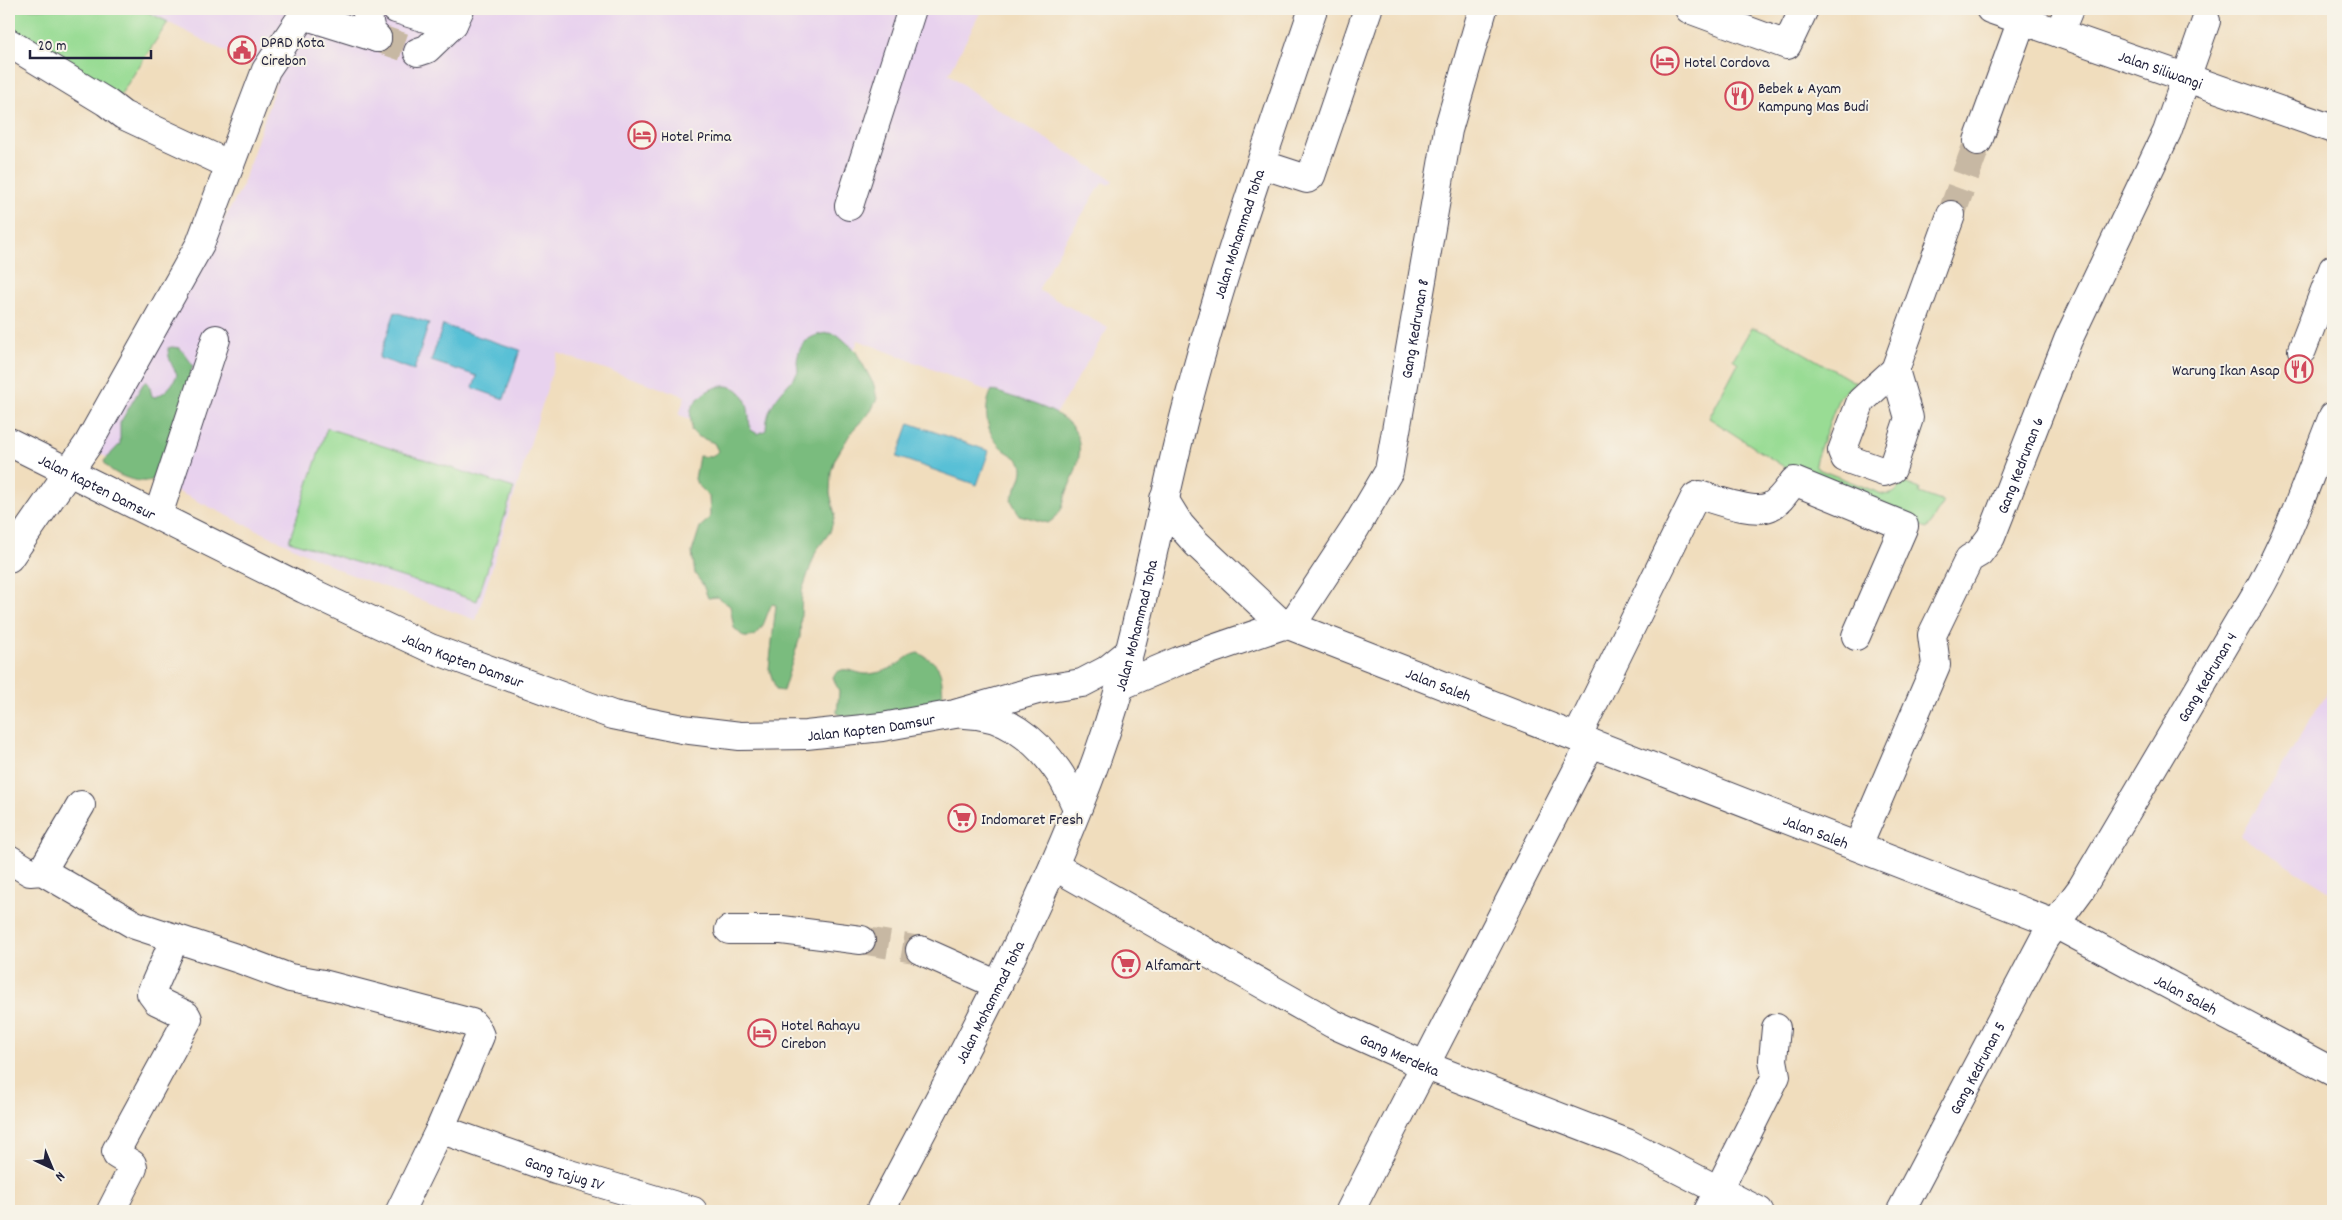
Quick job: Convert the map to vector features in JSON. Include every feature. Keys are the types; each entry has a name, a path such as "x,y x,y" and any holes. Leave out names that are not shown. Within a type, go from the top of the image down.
{"street":[{"path":"9,558 88,444 200,244 266,70 305,12 377,38 371,32 366,9"},
{"path":"396,9 442,23 456,17"},
{"path":"849,206 912,9"},
{"name":"Jalan Mohammad Toha","path":"880,1211 998,985 1054,866 1098,756 1120,686 1164,499 1211,317 1313,9"},
{"path":"1261,164 1307,179 1311,176 1368,9"},
{"name":"Gang Kedrunan 8","path":"1287,626 1356,527 1388,472 1448,130 1483,9"},
{"path":"1689,9 1787,44 1804,9"},
{"name":"Jalan Siliwangi","path":"1992,9 2022,20 2064,21 2186,78 2333,129"},
{"path":"418,52 427,49 456,17"},
{"path":"1978,141 2022,20"},
{"name":"Gang Kedrunan 6","path":"1858,846 1936,665 1932,635 1969,559 1979,553 1991,537 2068,340 2168,132 2206,21"},
{"path":"9,43 106,102 123,115 230,166"},
{"path":"1895,370 1952,215"},
{"path":"2302,350 2333,269"},
{"path":"158,515 216,339"},
{"name":"Gang Kedrunan 4","path":"2055,924 2081,889 2239,621 2258,593 2276,560 2333,416"},
{"name":"Jalan Kapten Damsur","path":"9,442 304,589 430,648 613,714 682,729 740,736 825,733 882,727 955,714"},
{"path":"1350,1211 1584,740 1656,571 1695,497 1699,495 1758,510 1770,507 1780,499 1794,481 1904,526 1856,636"},
{"name":"Jalan Saleh","path":"1164,499 1180,525 1196,543 1287,626 2055,924 2333,1072"},
{"path":"1120,686 1181,660 1287,626"},
{"path":"955,714 1037,690 1082,682 1106,670 1128,653"},
{"path":"955,714 981,714 1003,721 1035,742 1059,772 1077,808"},
{"path":"42,871 81,805"},
{"path":"9,859 30,872 42,871 135,925 240,959 290,978 323,984 472,1023 478,1029 480,1036 440,1129 400,1211"},
{"name":"Gang Merdeka","path":"1054,866 1334,1024 1424,1065 1626,1143 1713,1201 1760,1211"},
{"name":"Gang Kedrunan 5","path":"1901,1211 2044,939 2055,924"},
{"path":"729,930 782,930 861,940"},
{"path":"111,1211 133,1168 132,1164 117,1155 116,1151 188,1019 186,1015 157,1001 151,992 175,938"},
{"path":"920,950 998,985"},
{"path":"1713,1201 1776,1076 1773,1060 1776,1028"},
{"name":"Gang Tajug IV","path":"440,1129 556,1170 693,1211"}],"shaded area":[{"name":"DPRD Kota Cirebon","path":"142,9 293,9 252,65"},
{"path":"323,9 982,9 949,74 986,102 1113,180 1110,185 1103,182 1062,246 1038,290 1108,328 1054,417 858,340 814,462 679,415 685,396 558,353 476,620 344,572 96,452 242,187 279,74"},
{"path":"2333,682 2333,893 2240,836"}],"green space":[{"path":"9,9 141,9 168,22 119,97 9,32"},
{"path":"1752,327 1776,337 1856,383 1839,397 1816,459 1815,465 1818,469 1882,494 1894,493 1902,482 1920,489 1919,493 1944,502 1927,529 1798,476 1709,418 1738,363 1733,359"},
{"path":"829,333 838,335 855,350 874,385 877,399 871,411 852,431 835,459 831,472 830,493 835,515 830,532 816,551 802,591 800,637 783,691 776,690 769,669 776,605 772,604 760,631 756,635 744,637 734,628 730,606 717,597 708,598 703,585 695,574 692,552 700,527 709,519 710,515 709,496 697,484 695,479 699,456 712,457 718,451 714,443 697,436 691,430 690,413 692,407 703,394 718,387 733,387 745,399 751,430 758,434 766,430 769,412 773,404 798,372 797,358 802,346 813,336"},
{"path":"168,348 180,348 193,365 167,457 152,480 133,480 118,474 107,466 104,461 120,444 120,423 143,384 146,381 149,384 152,396 155,397 166,391 174,381 177,374 168,352"},
{"path":"992,390 1048,410 1062,418 1073,429 1079,442 1078,461 1062,506 1057,515 1048,523 1019,515 1011,500 1020,480 1022,467 1017,459 997,443 989,429 987,405"},
{"path":"327,428 514,488 477,601 289,541"},
{"path":"918,653 932,661 941,675 943,697 932,706 908,716 882,718 841,716 837,713 839,692 833,677 841,670 850,670 864,674 879,672 892,668 908,657"}],"water":[{"path":"395,312 429,323 414,370 379,358"},
{"path":"443,325 520,350 504,399 473,388 477,376 431,361"},
{"path":"909,423 989,451 977,485 897,457"}],"tunnel":[{"path":"377,38 418,52"},
{"path":"1951,215 1978,141"},
{"path":"861,940 920,950"}],"place":[{"name":"DPRD Kota Cirebon","path":"242,50"},
{"name":"Hotel Cordova","path":"1665,61"},
{"name":"Bebek & Ayam Kampung Mas Budi","path":"1739,96"},
{"name":"Hotel Prima","path":"642,135"},
{"name":"Warung Ikan Asap","path":"2299,369"},
{"name":"Indomaret Fresh","path":"962,818"},
{"name":"Alfamart","path":"1126,964"},
{"name":"Hotel Rahayu Cirebon","path":"762,1033"}]}
